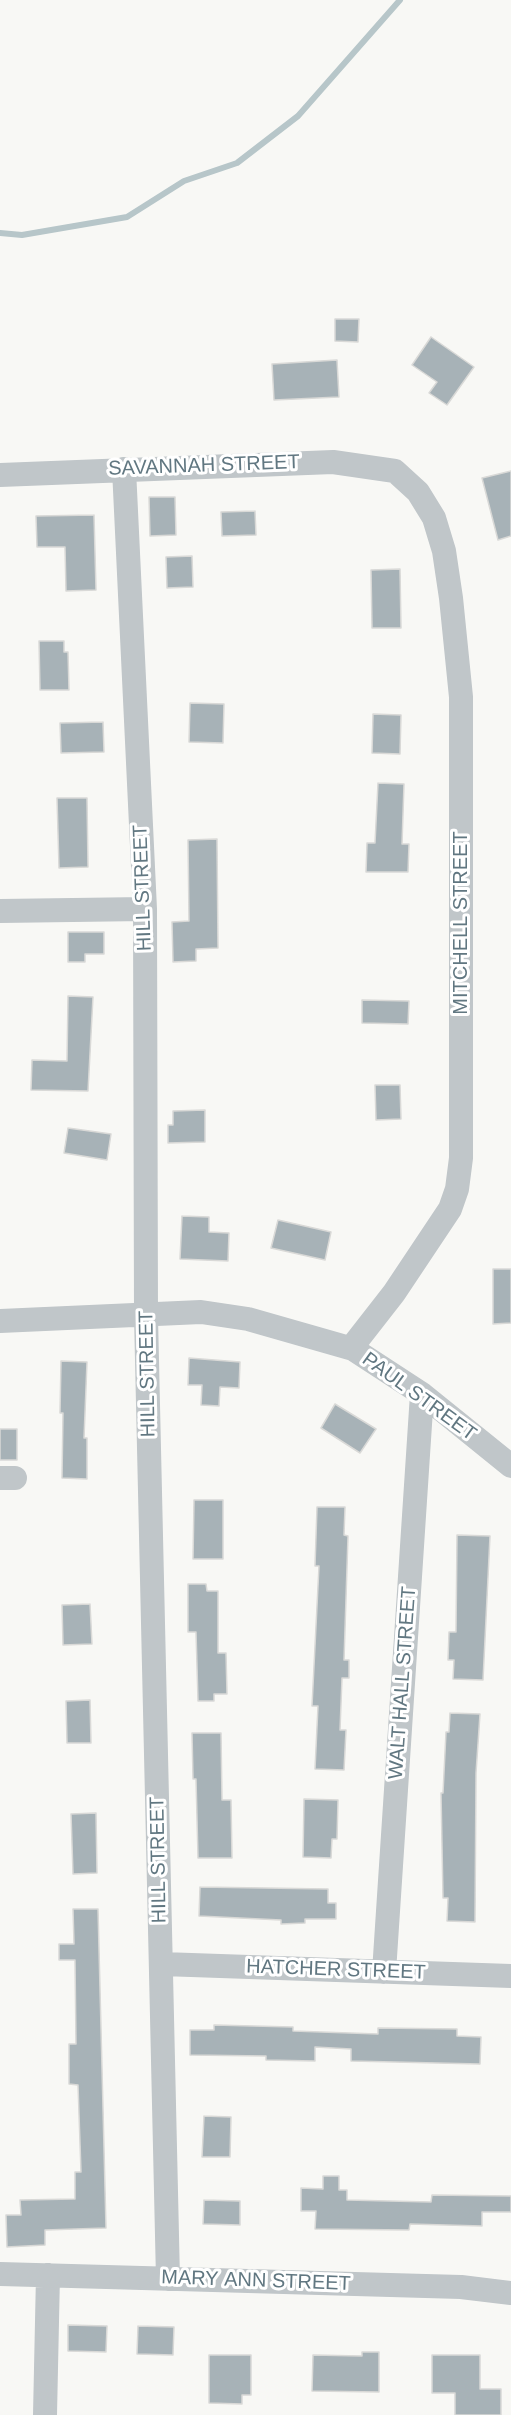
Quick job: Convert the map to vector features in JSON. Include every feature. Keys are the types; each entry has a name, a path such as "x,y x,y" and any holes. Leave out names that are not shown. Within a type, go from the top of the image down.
{"street":[{"name":"SAVANNAH STREET","path":"0,475 333,462 395,471 403,479"},
{"name":"HILL STREET","path":"124,469 145,909 146,1317 168,2278"},
{"name":"MITCHELL STREET","path":"353,1349 355,1343 394,1293 450,1209 457,1189 461,1158 460,697 451,598 444,551 434,518 418,492 403,479"},
{"path":"0,911 145,909"},
{"name":"PAUL STREET","path":"0,1321 146,1317 201,1312 248,1319 353,1349 422,1394 511,1466"},
{"name":"WALT HALL STREET","path":"384,1972 422,1394"},
{"name":"HATCHER STREET","path":"162,1964 511,1976"},
{"name":"MARY ANN STREET","path":"0,2274 461,2287 511,2294"},
{"path":"45,2415 48,2275"}],"building":[{"path":"335,319 359,319 358,342 335,341"},
{"path":"431,337 474,367 447,405 429,393 437,382 412,365"},
{"path":"337,360 339,397 274,400 272,364"},
{"path":"511,471 511,536 498,540 482,478"},
{"path":"149,497 175,497 176,535 150,536"},
{"path":"255,511 256,535 222,536 221,512"},
{"path":"94,515 96,590 66,591 65,547 37,547 36,516"},
{"path":"192,556 193,587 167,588 166,557"},
{"path":"400,569 401,628 372,628 371,570"},
{"path":"39,641 64,641 64,652 68,652 69,690 40,690"},
{"path":"190,703 224,704 223,743 189,742"},
{"path":"373,714 401,715 400,754 372,753"},
{"path":"103,722 104,752 61,753 60,723"},
{"path":"378,783 404,784 402,844 409,844 408,872 366,872 367,843 375,843"},
{"path":"57,798 87,798 88,867 59,868"},
{"path":"217,839 218,948 196,949 196,961 173,962 172,922 189,921 188,840"},
{"path":"68,932 104,932 104,954 85,954 85,962 68,962"},
{"path":"68,996 93,997 88,1091 31,1090 32,1060 67,1061"},
{"path":"362,1000 409,1001 408,1024 362,1023"},
{"path":"375,1085 400,1085 401,1119 376,1120"},
{"path":"205,1110 205,1142 168,1143 168,1125 173,1125 173,1111"},
{"path":"68,1128 111,1134 107,1160 64,1153"},
{"path":"182,1216 209,1217 209,1232 229,1233 228,1261 180,1259"},
{"path":"278,1220 331,1232 325,1260 271,1248"},
{"path":"493,1269 511,1269 511,1323 493,1324"},
{"path":"189,1358 240,1362 239,1388 220,1387 219,1406 201,1405 202,1385 188,1385"},
{"path":"61,1361 87,1362 84,1438 87,1438 87,1479 62,1478"},
{"path":"335,1404 376,1429 360,1453 321,1428"},
{"path":"0,1429 17,1429 17,1460 0,1460"},
{"path":"194,1500 223,1500 223,1559 193,1559"},
{"path":"317,1507 345,1507 344,1535 348,1536 344,1660 349,1660 349,1678 342,1678 340,1730 346,1730 344,1770 315,1769 318,1706 312,1706 319,1566 315,1566"},
{"path":"457,1535 490,1536 483,1680 453,1679 454,1660 448,1660 449,1632 456,1632"},
{"path":"188,1584 206,1584 207,1591 218,1591 218,1653 226,1653 227,1694 214,1694 214,1701 198,1701 196,1632 188,1632"},
{"path":"90,1604 92,1644 63,1645 62,1605"},
{"path":"90,1700 91,1743 67,1743 66,1701"},
{"path":"450,1713 480,1714 476,1773 475,1922 447,1921 448,1898 443,1898 441,1793 443,1793 446,1732 449,1732"},
{"path":"192,1733 221,1733 222,1800 231,1800 232,1858 198,1858"},
{"path":"304,1799 338,1800 337,1839 332,1839 331,1858 303,1857"},
{"path":"96,1813 97,1873 73,1874 71,1814"},
{"path":"200,1887 328,1889 328,1903 336,1903 336,1919 305,1919 305,1923 281,1924 281,1920 199,1916"},
{"path":"73,1909 98,1909 106,2228 45,2230 45,2245 7,2247 6,2215 21,2215 20,2200 75,2199 75,2172 81,2172 78,2085 69,2084 69,2044 76,2044 75,1960 59,1960 59,1944 74,1944"},
{"path":"214,2025 293,2027 293,2031 378,2034 378,2028 457,2029 457,2036 481,2037 480,2064 351,2061 351,2049 315,2047 315,2061 266,2060 266,2056 190,2055 190,2030 214,2030"},
{"path":"204,2116 231,2117 230,2157 202,2157"},
{"path":"323,2176 339,2176 339,2190 347,2190 347,2200 431,2202 432,2195 511,2196 511,2212 482,2212 482,2226 410,2224 409,2230 315,2229 316,2211 301,2211 301,2188 323,2189"},
{"path":"204,2200 240,2201 240,2225 203,2224"},
{"path":"68,2325 107,2326 106,2352 68,2351"},
{"path":"138,2326 174,2327 173,2355 137,2354"},
{"path":"362,2352 379,2352 379,2392 312,2391 313,2355 362,2356"},
{"path":"209,2355 251,2355 251,2395 242,2395 242,2404 209,2403"},
{"path":"432,2355 480,2355 480,2389 501,2389 501,2415 455,2415 455,2393 432,2393"}],"waterway":[{"path":"0,233 22,235 127,217 184,181 237,163 298,116 400,0"}]}
